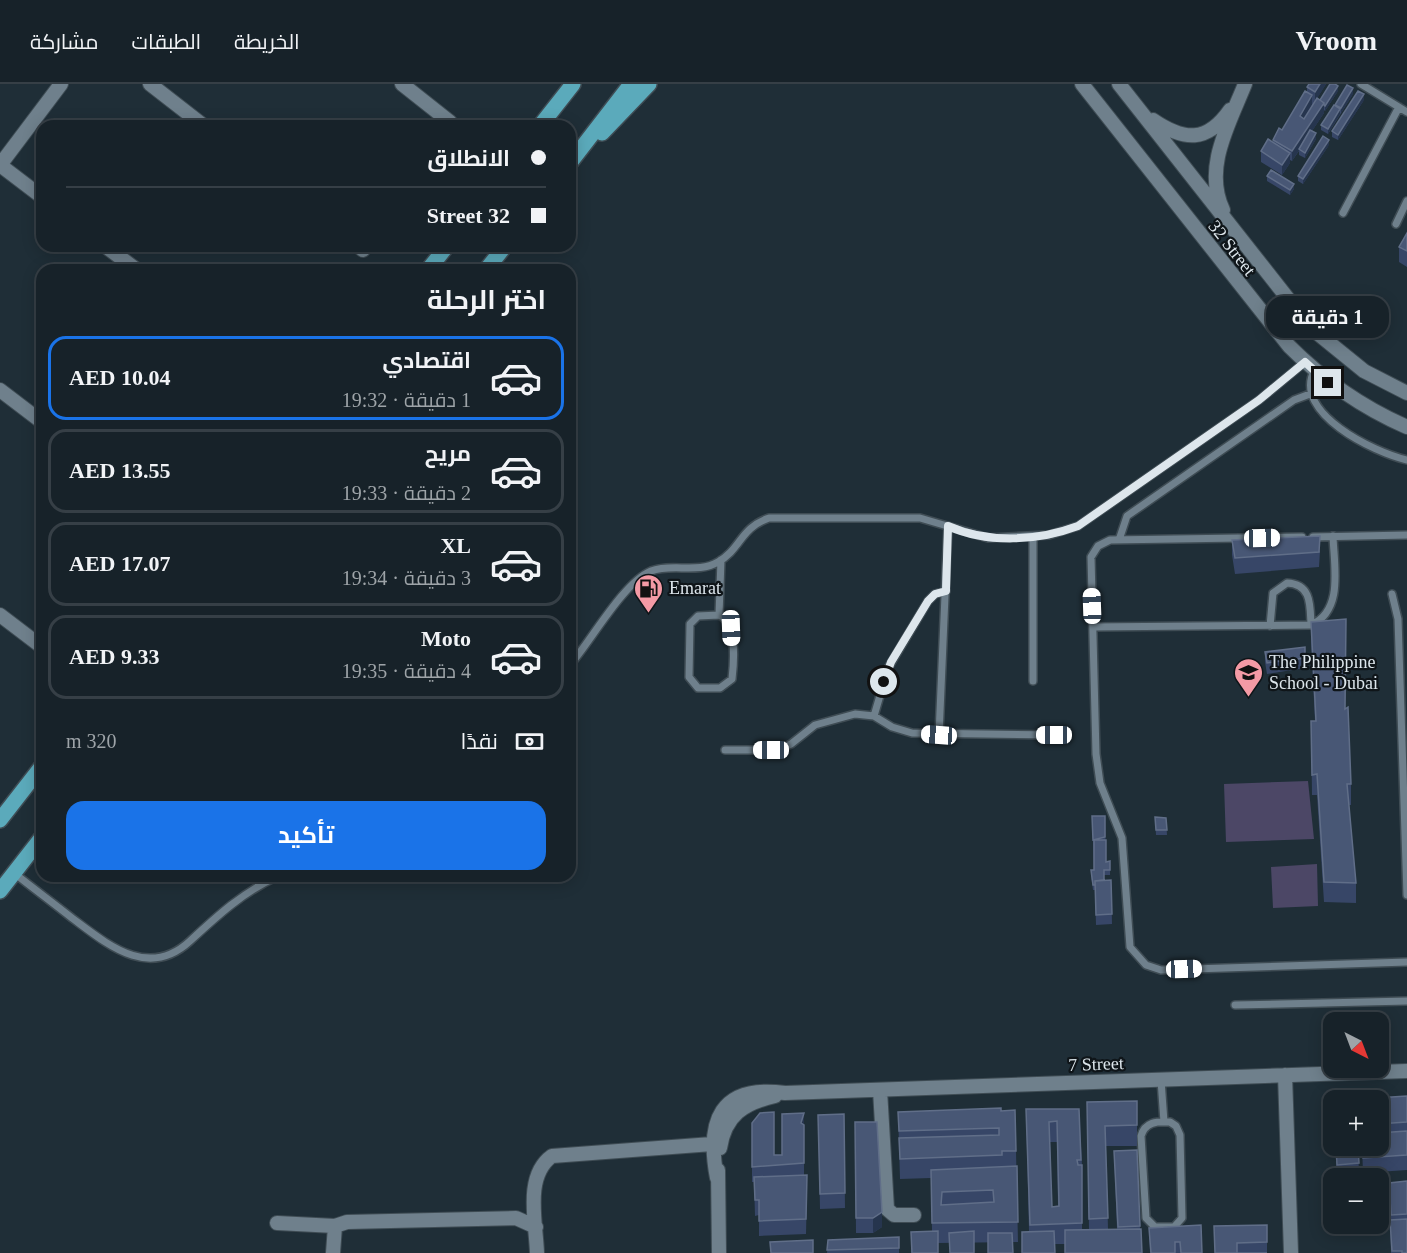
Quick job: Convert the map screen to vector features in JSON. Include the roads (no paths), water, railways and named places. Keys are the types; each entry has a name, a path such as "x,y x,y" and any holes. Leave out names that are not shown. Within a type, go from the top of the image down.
{"main road":[{"path":"545,120 573,84"},
{"path":"576,155 631,84"},
{"path":"580,150 619,117 649,84"},
{"path":"433,264 442,252"},
{"path":"491,264 500,252"},
{"path":"0,820 36,774"},
{"path":"0,891 36,845"}],"street":[{"path":"36,192 0,165 61,84"},
{"path":"150,84 196,120"},
{"path":"402,84 447,120"},
{"name":"32 Street","path":"1082,84 1258,311 1309,366 1353,400 1407,427"},
{"name":"32 Street","path":"1119,84 1311,328 1364,371 1407,393"},
{"path":"1142,114 1174,133 1198,135 1219,123 1240,88"},
{"path":"1232,228 1220,202 1215,176 1220,150 1240,88"},
{"path":"113,252 129,264"},
{"path":"0,390 36,417"},
{"path":"0,615 36,642"},
{"name":"7 Street","path":"785,1093 1407,1071"},
{"path":"1285,1076 1291,1253"},
{"path":"719,1253 717,1178 712,1144 718,1117 733,1099 756,1090 785,1093"},
{"path":"880,1090 886,1209 894,1215 914,1215"},
{"path":"717,1178 720,1147 728,1121 747,1104 785,1093"},
{"path":"537,1253 536,1176 542,1164 552,1156 712,1144"},
{"path":"277,1223 335,1226 347,1221 516,1218 536,1227"},
{"path":"333,1253 335,1226"}],"lane":[{"path":"1361,84 1407,112"},
{"path":"1343,213 1399,107"},
{"path":"1396,224 1407,201"},
{"path":"1309,366 1310,394 1320,409 1347,432 1377,450 1403,459 1407,466"},
{"path":"576,657 627,590 642,576 660,569 708,566 722,560 750,527 779,516 920,518 988,538 1033,537 1064,531 1091,518 1309,366"},
{"path":"1119,540 1127,516 1294,400 1310,394"},
{"path":"939,735 948,526"},
{"path":"1407,535 1119,540 1104,542 1091,557 1098,769 1105,797 1122,838 1128,939 1139,961 1161,970 1407,962"},
{"path":"1093,627 1311,625 1326,616 1334,601 1334,536"},
{"path":"1033,537 1033,681"},
{"path":"719,615 722,560"},
{"path":"1270,626 1273,593 1287,583 1299,585 1308,594 1311,625"},
{"path":"874,716 891,662 928,601 935,594 946,591"},
{"path":"1392,594 1397,610 1407,895"},
{"path":"719,615 727,620 731,628 732,679 720,688 698,688 689,676 690,624 698,616 719,615"},
{"path":"1398,637 1407,637"},
{"path":"725,750 778,750 791,744 815,725 855,714 874,716 905,732 939,735 1054,735"},
{"path":"14,873 111,947 137,957 151,958 177,950 233,903 268,882"},
{"path":"1235,1005 1407,1001"},
{"path":"1161,1080 1164,1122"},
{"path":"1164,1122 1176,1126 1180,1135 1182,1214 1180,1221 1174,1227 1155,1227 1146,1218 1141,1136 1148,1124 1164,1122"}],"place":[{"name":"Emarat","path":"648,614"},
{"name":"The Philippine School - Dubai","path":"1248,698"}]}
